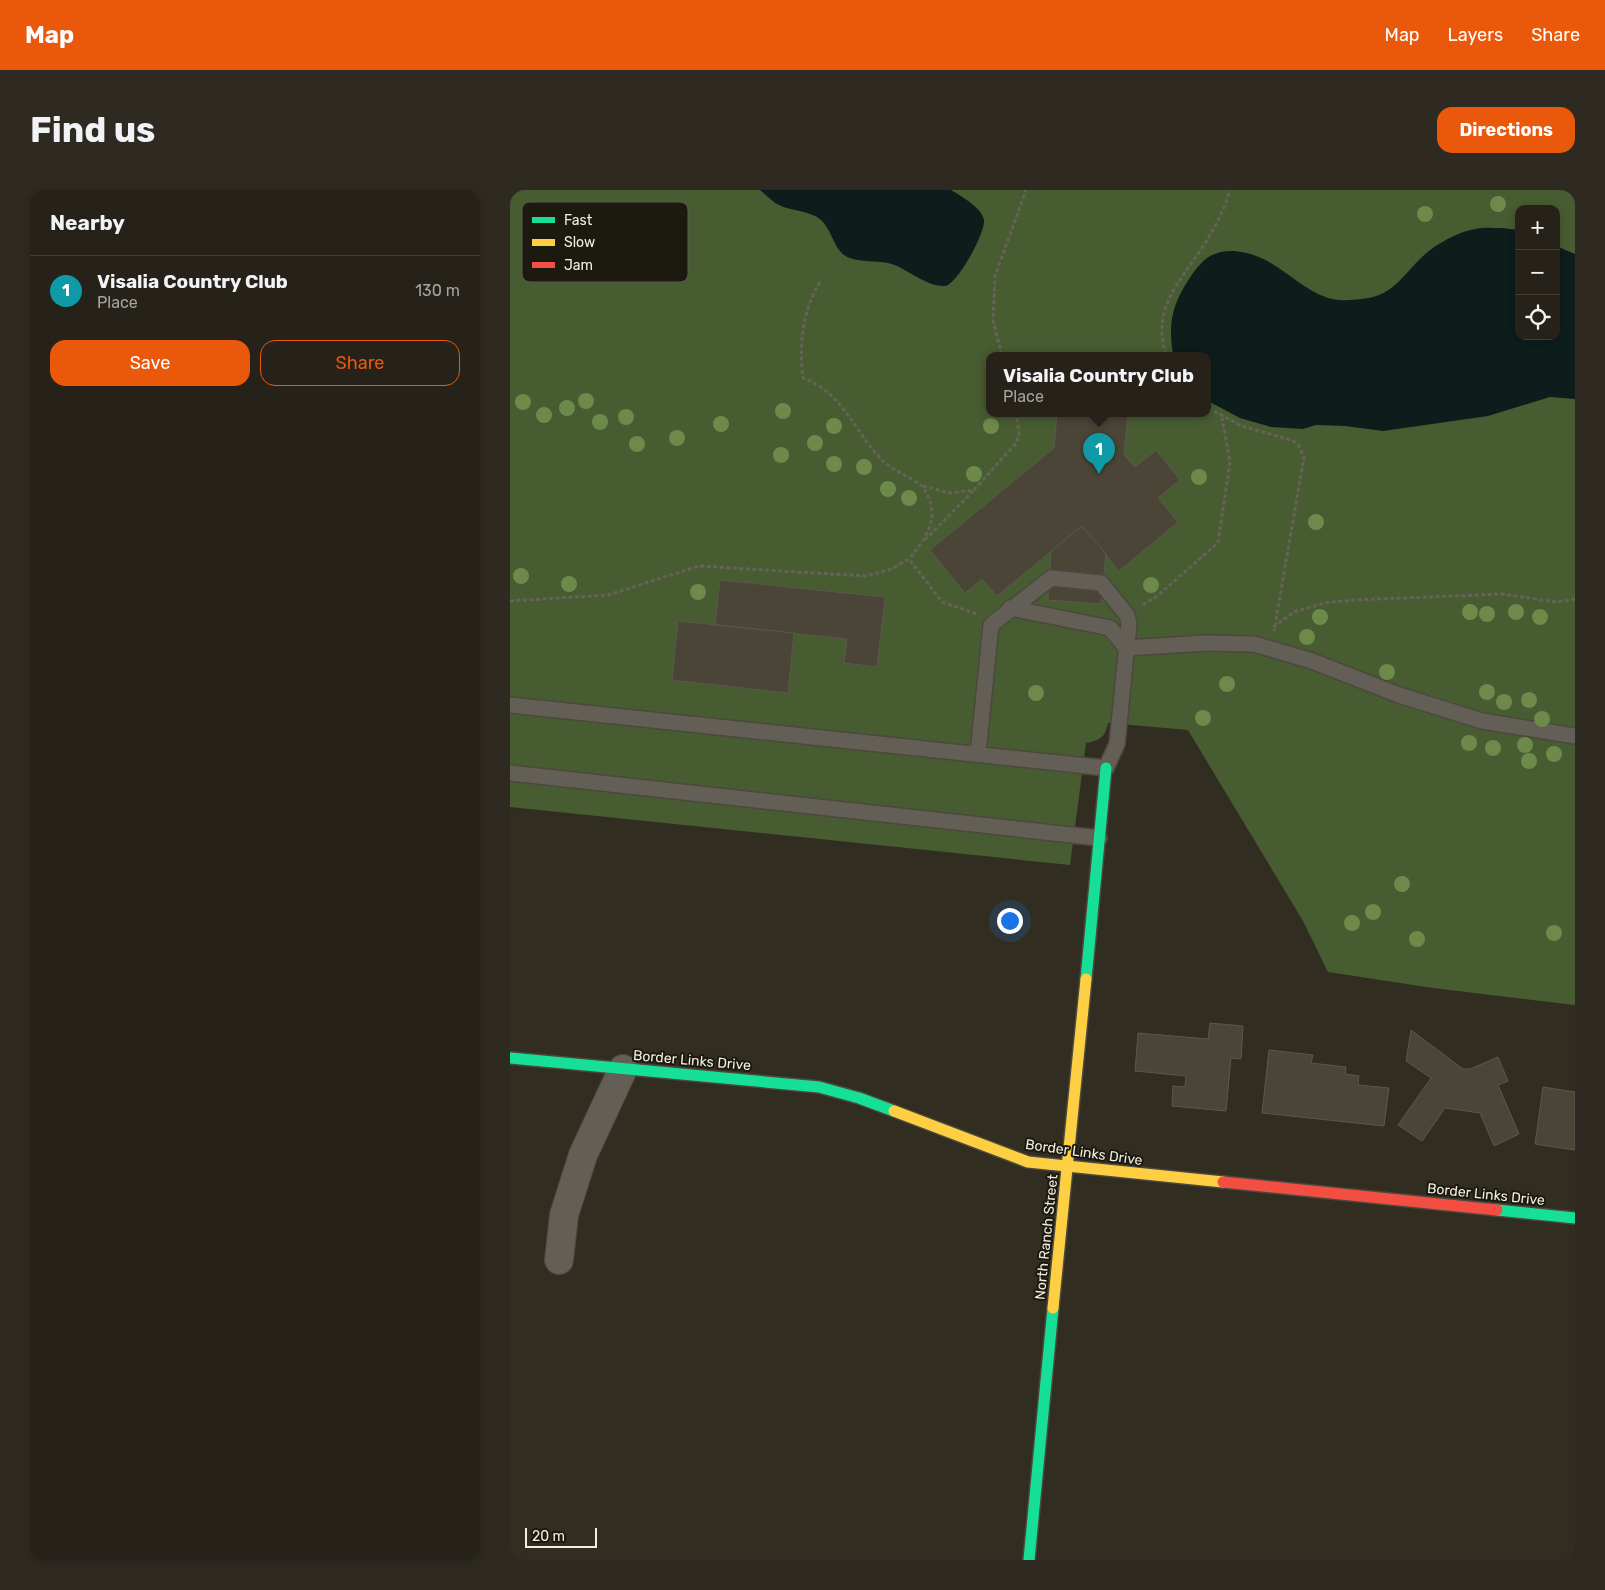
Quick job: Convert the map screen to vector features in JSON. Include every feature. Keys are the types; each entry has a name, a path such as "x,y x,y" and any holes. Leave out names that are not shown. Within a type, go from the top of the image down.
{"street":[{"name":"North Ranch Street","path":"1029,1560 1106,768"},
{"name":"Border Links Drive","path":"510,1058 819,1087 859,1098 1028,1162 1575,1218"},
{"path":"559,1260 564,1215 583,1156 623,1069"}],"lane":[{"path":"510,704 1106,768 1117,744 1129,624 1126,615 1101,583 1050,578 991,625 978,753"},
{"path":"1005,613 1110,628 1126,648"},
{"path":"1126,648 1206,643 1254,644 1312,661 1399,695 1482,721 1575,736"},
{"path":"510,774 1100,838"}],"path":[{"path":"1001,352 994,320 995,276 1026,190"},
{"path":"1166,352 1162,331 1169,295 1209,236 1226,203 1230,190"},
{"path":"820,282 810,301 804,325 801,360 803,378 820,385 831,394 880,458 922,486 950,493 974,490"},
{"path":"1211,410 1222,418 1242,426 1291,440 1298,444 1304,457 1273,627 1278,650"},
{"path":"510,601 608,595 699,566 865,576 889,570 909,559 1017,442 1019,433 1017,417"},
{"path":"1126,615 1156,597 1218,543 1230,461 1222,418"},
{"path":"922,486 932,504 933,518 922,543"},
{"path":"909,559 942,602 1005,613"},
{"path":"1238,643 1255,638 1294,612 1324,603 1492,594 1556,602 1575,599"}],"green space":[{"path":"510,190 1575,190 1575,1005 1433,988 1328,972 1303,921 1188,730 1108,723 1101,738 1086,743 1070,865 510,807"}],"shaded area":[{"path":"760,190 951,190 979,211 984,220 976,246 963,268 950,283 945,286 938,286 892,264 847,257 839,250 821,220 812,215 781,206"},
{"path":"1478,228 1515,230 1515,340 1560,340 1560,248 1575,254 1575,399 1550,397 1488,416 1383,431 1345,426 1316,425 1303,429 1271,427 1240,418 1211,403 1211,352 1173,352 1171,324 1175,306 1183,288 1202,262 1219,252 1234,251 1248,253 1273,264 1316,293 1333,299 1354,300 1377,296 1391,288 1424,255 1438,245 1453,236"}],"building":[{"path":"1057,417 1128,417 1124,455 1135,467 1156,450 1180,480 1158,498 1178,522 1119,571 1082,526 997,596 982,579 965,593 930,550 1054,448"},
{"path":"1082,526 1106,554 1101,604 1048,600 1051,551"},
{"path":"720,580 885,597 877,667 844,663 847,639 715,625"},
{"path":"678,621 794,633 788,693 672,680"},
{"path":"1210,1023 1243,1026 1241,1059 1231,1058 1226,1111 1172,1106 1173,1086 1185,1087 1186,1076 1135,1071 1138,1033 1208,1039"},
{"path":"1411,1030 1463,1069 1470,1069 1498,1057 1508,1081 1498,1085 1519,1134 1494,1146 1480,1113 1445,1108 1422,1141 1398,1125 1431,1078 1406,1061"},
{"path":"1269,1050 1313,1055 1311,1063 1346,1067 1345,1074 1359,1076 1358,1085 1389,1088 1384,1126 1262,1113"},
{"path":"1543,1087 1575,1092 1575,1150 1535,1144"}],"traffic: fast":[{"path":"1086,979 1106,768"},
{"path":"510,1058 819,1087 859,1098 894,1111"},
{"path":"1497,1210 1575,1218"},
{"path":"1029,1560 1053,1308"}],"traffic: slow":[{"path":"1053,1308 1086,979"},
{"path":"894,1111 1028,1162 1223,1182"}],"traffic: jam":[{"path":"1223,1182 1497,1210"}],"place":[{"name":"Visalia Country Club","path":"1099,474"}]}
